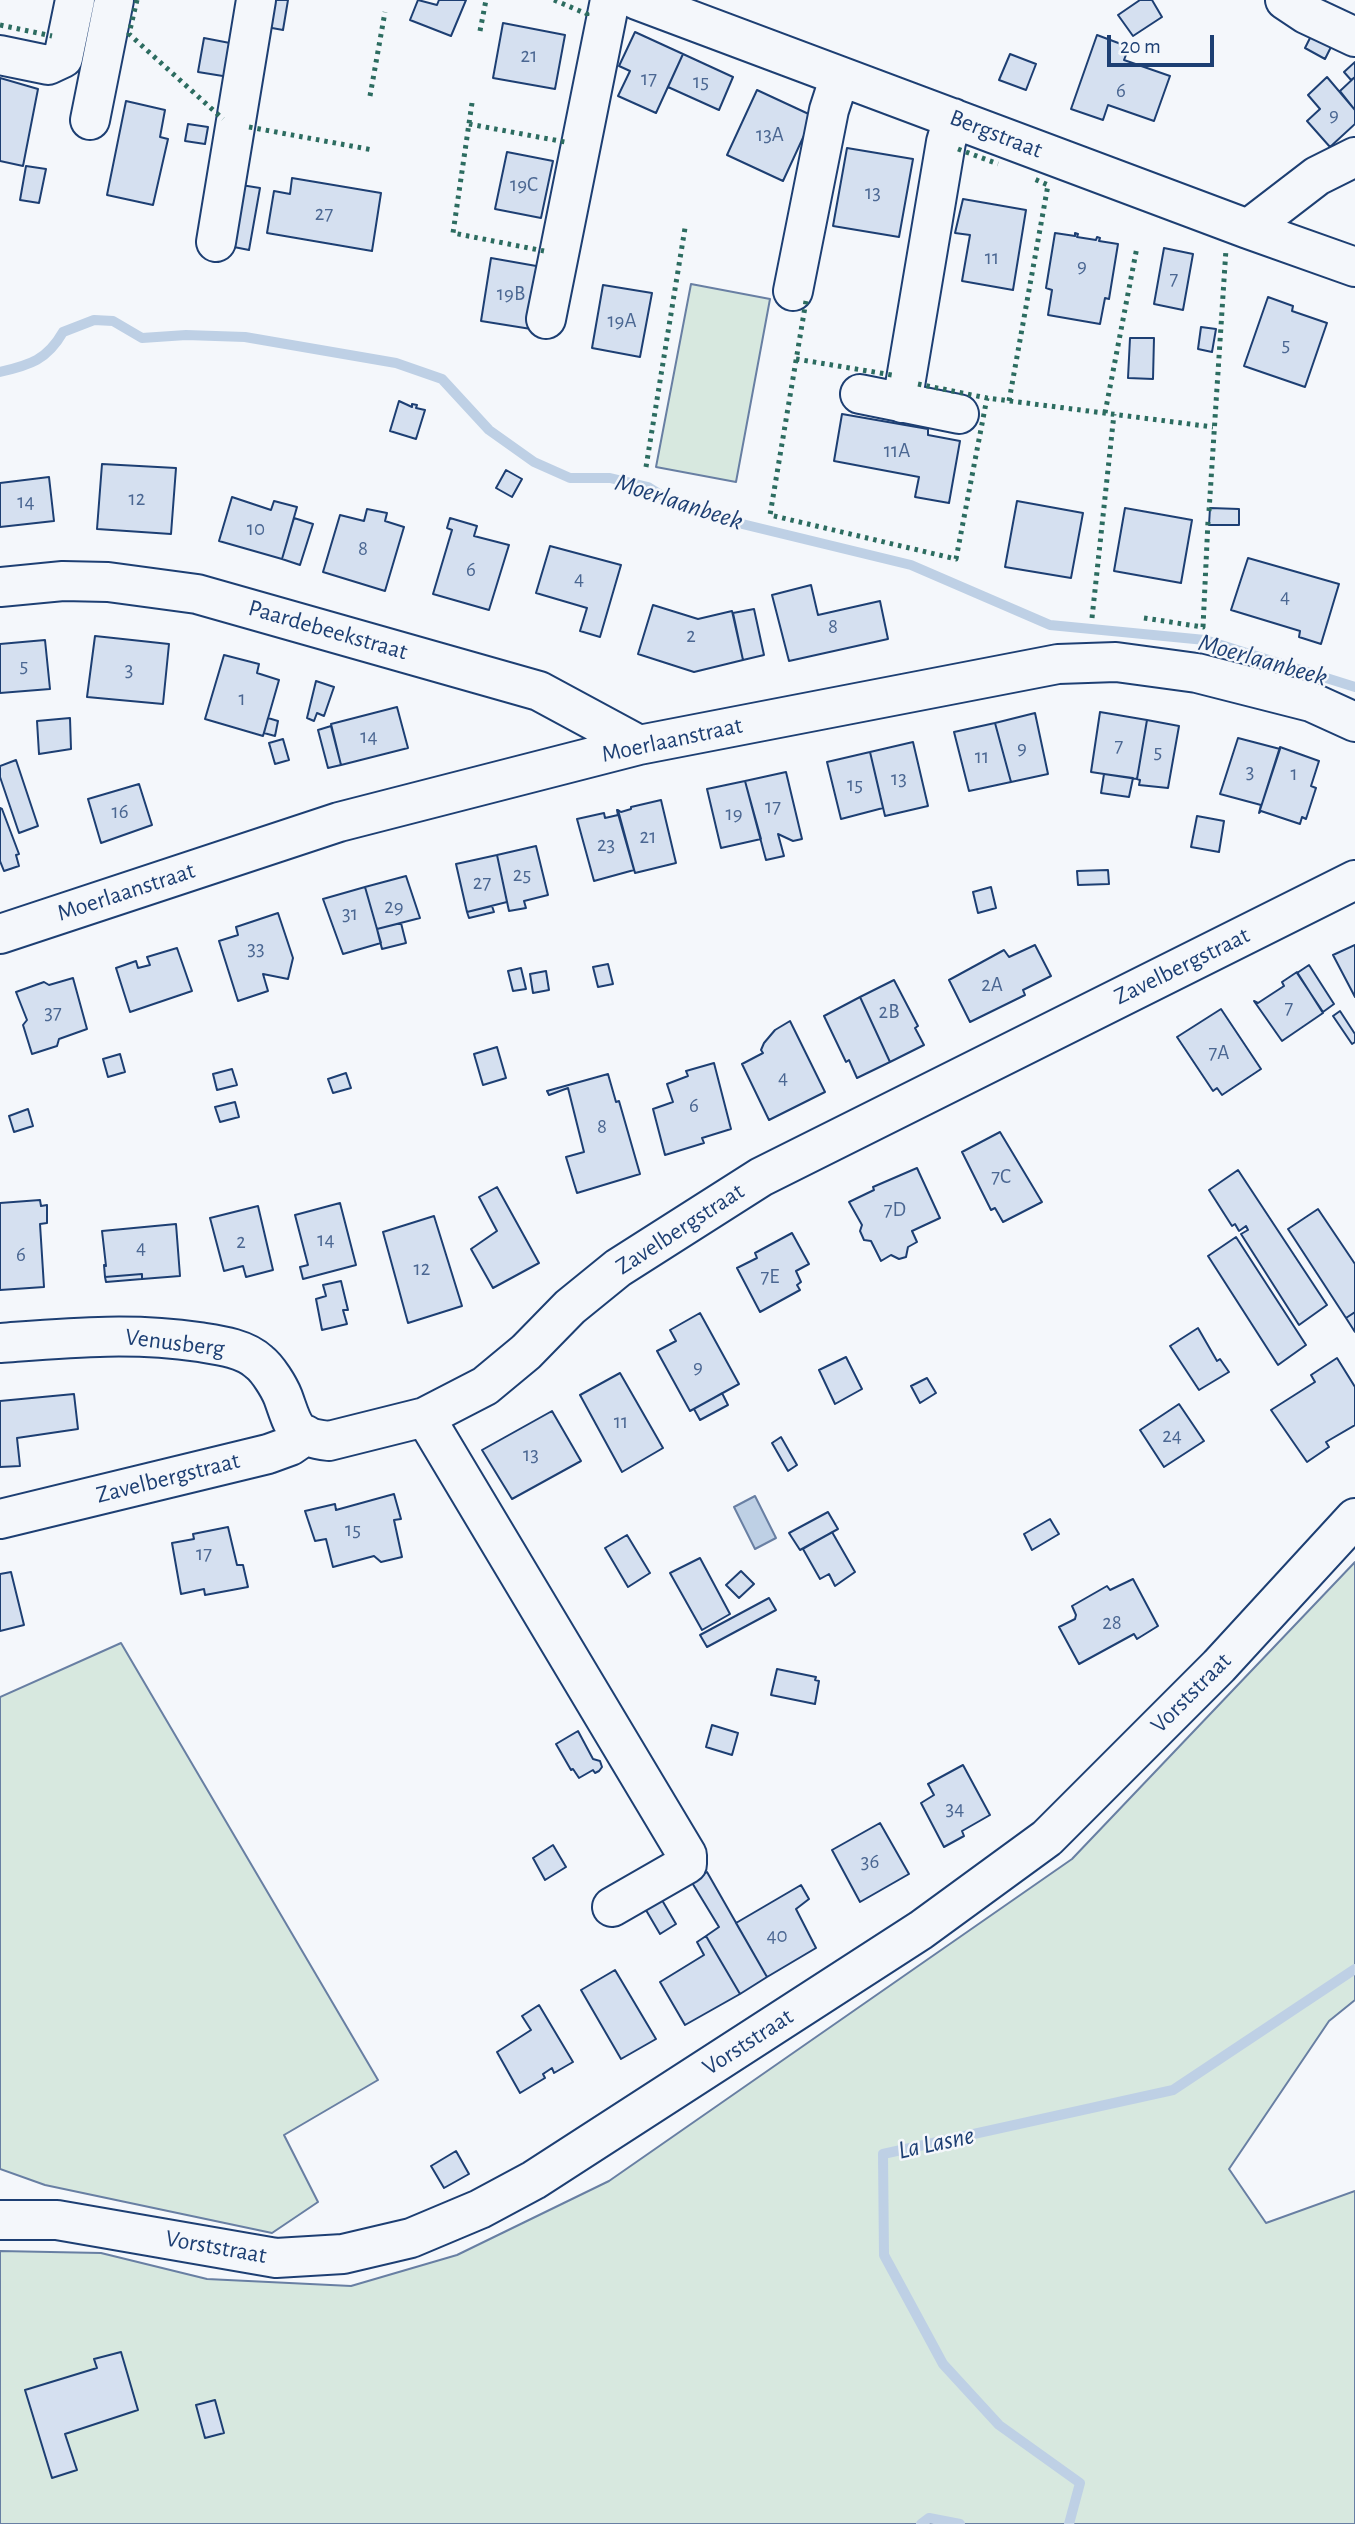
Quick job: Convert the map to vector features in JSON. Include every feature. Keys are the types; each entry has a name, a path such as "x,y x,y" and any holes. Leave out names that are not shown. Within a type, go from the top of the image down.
{"street":[{"path":"0,55 48,65 63,58 75,0"},
{"path":"90,120 114,0"},
{"path":"216,243 256,0"},
{"path":"546,319 610,0"},
{"name":"Bergstraat","path":"637,0 1355,267"},
{"path":"1285,0 1306,14 1355,37"},
{"path":"793,291 829,110 841,76"},
{"path":"902,403 943,156 953,118"},
{"path":"1248,229 1317,176 1355,157"},
{"path":"860,394 959,414"},
{"name":"Paardebeekstraat","path":"0,587 63,581 108,582 197,594 539,691 639,745"},
{"name":"Moerlaanstraat","path":"0,934 339,822 639,745 1058,664 1116,662 1197,673 1311,702 1355,722"},
{"name":"Zavelbergstraat","path":"0,1519 268,1454 290,1446 306,1435 329,1441 425,1417 485,1386 526,1352 570,1307 618,1268 761,1177 1355,880"},
{"name":"Venusberg","path":"0,1343 108,1335 172,1338 228,1346 259,1362 283,1395 294,1427 306,1435"},
{"path":"425,1417 687,1855 687,1864 612,1907"},
{"name":"Vorststraat","path":"0,2220 57,2220 276,2258 343,2254 411,2238 491,2203 534,2180 921,1930 1047,1838 1219,1666 1355,1518"}],"shaded area":[{"path":"691,284 770,299 736,482 656,467"},
{"path":"1355,1562 1355,2000 1329,2021 1229,2169 1266,2223 1355,2191 1355,2524 0,2524 0,2251 101,2253 207,2279 351,2286 457,2255 609,2181 1072,1859"},
{"path":"121,1643 378,2080 284,2135 318,2202 272,2233 45,2185 0,2169 0,1697"}],"water":[{"path":"755,1496 776,1538 755,1549 734,1507"}],"building":[{"path":"266,0 288,0 283,30 261,26"},
{"path":"418,0 437,5 439,0 466,0 451,36 410,20"},
{"path":"1140,0 1152,0 1162,17 1133,36 1118,15"},
{"path":"503,23 565,35 555,89 493,78"},
{"path":"635,32 683,54 656,113 618,96 630,71 619,66"},
{"path":"1313,32 1333,43 1325,59 1305,48"},
{"path":"1097,35 1129,47 1124,60 1170,76 1154,121 1108,105 1103,120 1071,109"},
{"path":"204,38 235,44 229,77 198,72"},
{"path":"683,54 733,77 719,110 668,87"},
{"path":"1010,54 1036,64 1026,90 999,80"},
{"path":"1355,62 1355,77 1351,80 1344,72"},
{"path":"1327,77 1355,110 1355,124 1330,147 1307,121 1320,109 1308,95"},
{"path":"1355,77 1355,110 1340,91"},
{"path":"0,78 38,89 23,166 0,161"},
{"path":"757,90 813,116 783,181 727,155"},
{"path":"126,101 165,110 160,137 168,139 153,205 107,195"},
{"path":"188,124 208,127 205,144 185,141"},
{"path":"847,148 913,159 899,237 833,226"},
{"path":"507,152 553,161 541,218 495,209"},
{"path":"26,166 46,169 39,203 20,200"},
{"path":"292,178 381,193 372,251 267,233 274,191 290,194"},
{"path":"235,184 260,188 249,250 224,245"},
{"path":"963,199 1026,210 1013,290 962,281 970,235 955,233"},
{"path":"1055,233 1075,236 1075,233 1078,234 1077,237 1096,240 1097,237 1100,238 1099,241 1118,244 1109,299 1105,298 1100,324 1048,315 1052,290 1046,288"},
{"path":"1164,248 1193,254 1183,310 1154,304"},
{"path":"491,258 542,267 531,329 481,321"},
{"path":"603,285 652,293 640,357 592,348"},
{"path":"1268,297 1293,306 1292,311 1327,323 1305,387 1244,366"},
{"path":"1201,327 1216,329 1212,352 1198,349"},
{"path":"1130,338 1154,338 1153,379 1128,378"},
{"path":"399,401 412,407 412,404 417,405 416,408 425,410 416,439 390,431"},
{"path":"842,414 928,429 928,435 960,441 949,503 915,497 919,477 834,461"},
{"path":"102,464 176,468 171,534 97,529"},
{"path":"506,470 522,479 512,497 496,488"},
{"path":"49,477 54,521 0,527 0,483"},
{"path":"232,497 271,510 274,501 297,507 282,559 219,541"},
{"path":"1017,501 1083,513 1071,578 1005,567"},
{"path":"1125,508 1192,520 1181,583 1114,571"},
{"path":"1210,508 1239,509 1239,525 1209,525"},
{"path":"367,509 387,513 385,521 404,527 385,591 323,572 340,515 364,521"},
{"path":"294,518 313,524 300,565 282,559"},
{"path":"450,518 477,526 474,536 509,545 489,610 433,594 452,530 447,528"},
{"path":"550,546 621,565 600,637 580,631 587,608 536,593"},
{"path":"1248,558 1339,584 1321,644 1299,637 1300,631 1231,610"},
{"path":"811,585 818,615 880,601 888,639 789,661 772,595"},
{"path":"653,605 698,619 732,611 743,660 694,672 638,654"},
{"path":"754,609 764,655 743,660 733,613"},
{"path":"95,636 169,644 163,704 87,697"},
{"path":"45,640 50,689 0,693 0,644"},
{"path":"224,655 259,664 257,673 279,680 263,736 205,719"},
{"path":"316,681 334,687 324,716 317,713 314,721 307,718"},
{"path":"397,707 408,748 341,765 331,724"},
{"path":"1100,712 1147,720 1137,779 1091,772"},
{"path":"1035,713 1048,774 1011,782 995,723"},
{"path":"70,718 71,749 39,754 37,721"},
{"path":"268,718 278,721 275,736 264,733"},
{"path":"1147,720 1179,726 1168,788 1139,785 1140,780 1137,779"},
{"path":"995,723 1011,782 969,791 954,732"},
{"path":"331,726 341,765 328,768 318,730"},
{"path":"1238,738 1280,749 1259,813 1261,805 1220,794"},
{"path":"283,739 289,760 275,764 269,743"},
{"path":"913,742 928,806 885,816 870,752"},
{"path":"1280,747 1319,761 1311,786 1316,788 1306,819 1302,817 1300,824 1261,811 1259,813"},
{"path":"870,752 883,808 841,819 827,762"},
{"path":"16,760 38,826 19,833 0,777 0,766"},
{"path":"786,772 802,839 793,841 778,834 784,856 766,860 745,781"},
{"path":"1104,774 1133,778 1129,797 1101,793"},
{"path":"745,781 761,839 721,848 707,789"},
{"path":"139,784 152,825 101,843 88,799"},
{"path":"661,800 676,863 635,873 618,810 621,812"},
{"path":"0,808 19,854 16,855 19,866 4,871 0,861"},
{"path":"617,810 634,870 594,881 577,819 604,813 605,818 618,815"},
{"path":"1197,816 1224,821 1219,852 1191,847"},
{"path":"536,846 548,895 524,901 526,908 509,911 497,855"},
{"path":"497,855 507,902 467,912 456,864"},
{"path":"1108,870 1109,884 1078,885 1077,871"},
{"path":"406,876 420,918 377,929 365,887"},
{"path":"365,887 381,943 343,954 323,899"},
{"path":"991,887 996,908 978,913 973,892"},
{"path":"492,906 494,912 469,918 467,912"},
{"path":"278,913 293,958 288,979 263,974 268,991 238,1001 219,941 238,935 236,927"},
{"path":"401,923 406,943 382,949 377,929"},
{"path":"1035,945 1051,976 1023,990 1025,995 970,1022 949,980 1004,950 1009,957"},
{"path":"1355,945 1355,997 1333,955"},
{"path":"177,948 192,991 130,1012 116,968 136,961 138,968 150,965 147,957"},
{"path":"608,964 613,984 598,987 593,967"},
{"path":"1309,965 1334,1004 1323,1012 1297,973"},
{"path":"521,968 526,989 513,991 508,971"},
{"path":"546,971 549,990 533,993 530,974"},
{"path":"1297,972 1323,1013 1282,1041 1254,1001 1258,1003 1284,986 1282,982"},
{"path":"73,978 87,1029 59,1039 57,1046 32,1054 23,1025 27,1020 16,992 44,982 49,985"},
{"path":"894,980 918,1026 915,1028 924,1045 890,1062 860,997"},
{"path":"860,997 890,1062 857,1078 849,1060 846,1062 824,1016"},
{"path":"1221,1009 1261,1069 1222,1095 1217,1088 1213,1091 1177,1037"},
{"path":"1340,1011 1355,1034 1355,1042 1352,1044 1333,1016"},
{"path":"790,1021 825,1092 769,1120 742,1064 763,1053 761,1050 764,1043 775,1030"},
{"path":"497,1047 506,1078 483,1085 474,1054"},
{"path":"120,1054 125,1072 108,1077 103,1059"},
{"path":"714,1063 731,1129 702,1138 704,1143 665,1155 653,1109 673,1102 667,1084 688,1076 686,1071"},
{"path":"232,1069 237,1085 217,1090 213,1074"},
{"path":"346,1073 351,1088 333,1093 328,1079"},
{"path":"608,1074 616,1102 619,1101 640,1174 577,1193 566,1157 584,1152 568,1088 549,1095 547,1091"},
{"path":"235,1102 239,1117 220,1122 215,1107"},
{"path":"28,1109 33,1126 14,1132 9,1116"},
{"path":"1000,1132 1042,1202 1003,1222 995,1208 991,1210 962,1152"},
{"path":"917,1168 940,1218 912,1231 917,1242 908,1247 906,1257 899,1259 891,1255 881,1261 871,1241 864,1240 860,1231 862,1225 849,1202 874,1190 873,1187"},
{"path":"1238,1170 1327,1305 1299,1325 1241,1234 1248,1230 1246,1226 1239,1231 1235,1224 1232,1226 1209,1190"},
{"path":"497,1187 539,1263 493,1288 471,1249 497,1231 479,1197"},
{"path":"40,1200 41,1206 47,1205 47,1223 40,1224 44,1287 0,1290 0,1203"},
{"path":"340,1203 356,1265 303,1279 300,1267 308,1265 295,1215"},
{"path":"258,1206 273,1270 246,1277 243,1266 224,1271 210,1218"},
{"path":"1318,1209 1355,1264 1355,1312 1346,1318 1288,1229"},
{"path":"434,1216 462,1306 408,1323 383,1232"},
{"path":"176,1224 180,1276 142,1279 142,1274 105,1277 102,1231"},
{"path":"792,1233 809,1264 796,1271 801,1282 797,1285 800,1290 760,1312 737,1268 757,1258 755,1253"},
{"path":"1236,1237 1306,1345 1278,1365 1208,1256"},
{"path":"142,1274 142,1279 106,1282 105,1277"},
{"path":"341,1281 348,1310 343,1310 347,1324 322,1330 316,1299 326,1296 323,1285"},
{"path":"1355,1312 1355,1332 1346,1318"},
{"path":"700,1313 739,1384 690,1411 657,1351 676,1341 670,1330"},
{"path":"1198,1328 1217,1361 1220,1359 1229,1372 1199,1390 1170,1346"},
{"path":"846,1357 862,1389 835,1404 819,1370"},
{"path":"1337,1358 1355,1387 1355,1425 1326,1442 1329,1447 1307,1462 1271,1410 1315,1382 1311,1375"},
{"path":"620,1373 663,1448 622,1472 580,1395"},
{"path":"927,1378 936,1393 920,1403 911,1386"},
{"path":"722,1393 728,1405 700,1420 694,1409"},
{"path":"74,1394 78,1429 17,1438 20,1466 0,1467 0,1401"},
{"path":"1179,1404 1204,1441 1164,1467 1140,1430"},
{"path":"552,1411 581,1461 512,1499 482,1450"},
{"path":"781,1437 797,1465 788,1471 772,1443"},
{"path":"394,1494 401,1519 394,1520 402,1557 381,1562 374,1556 333,1567 326,1539 315,1541 305,1511 335,1504 336,1510"},
{"path":"828,1512 838,1529 800,1550 789,1533"},
{"path":"1050,1519 1059,1534 1032,1550 1024,1534"},
{"path":"228,1527 237,1565 243,1565 248,1587 205,1595 204,1589 181,1594 172,1543 194,1539 193,1534"},
{"path":"832,1532 855,1572 835,1586 829,1574 820,1579 803,1549"},
{"path":"627,1535 650,1573 628,1587 605,1548"},
{"path":"700,1558 730,1614 702,1630 670,1573"},
{"path":"741,1571 754,1584 739,1598 726,1585"},
{"path":"11,1572 24,1625 0,1631 0,1574"},
{"path":"1133,1579 1158,1626 1137,1639 1134,1634 1079,1664 1059,1627 1075,1619 1072,1606 1107,1586 1110,1590"},
{"path":"769,1598 776,1610 707,1647 700,1635"},
{"path":"777,1669 816,1677 815,1680 819,1681 815,1704 771,1695"},
{"path":"712,1725 738,1733 732,1755 706,1747"},
{"path":"578,1731 593,1759 600,1761 602,1767 595,1773 593,1770 579,1778 573,1769 571,1770 556,1744"},
{"path":"963,1765 990,1815 962,1831 964,1836 944,1847 921,1803 934,1795 928,1784"},
{"path":"880,1823 909,1874 860,1902 832,1850"},
{"path":"553,1845 566,1867 545,1880 533,1858"},
{"path":"707,1872 767,1977 740,1994 706,1936 719,1927 691,1881"},
{"path":"801,1885 809,1899 796,1909 816,1948 767,1977 736,1923"},
{"path":"659,1895 676,1924 660,1934 643,1905"},
{"path":"706,1936 740,1994 685,2025 660,1982 704,1955 697,1942"},
{"path":"615,1970 656,2039 621,2059 581,1990"},
{"path":"539,2005 573,2062 554,2073 552,2068 543,2074 545,2078 520,2093 497,2052 531,2030 522,2016"},
{"path":"456,2151 469,2174 444,2188 431,2166"},
{"path":"121,2352 138,2410 65,2434 77,2470 52,2478 25,2390 97,2368 94,2359"},
{"path":"215,2400 224,2433 205,2438 196,2405"}],"waterway":[{"name":"Moerlaanbeek","path":"0,372 37,360 51,349 63,332 94,320 113,321 142,338 186,335 245,337 396,363 442,379 489,430 534,462 570,478 610,478 648,487 677,505 734,522 911,565 1050,625 1205,640 1355,687"},
{"name":"La Lasne","path":"1069,2524 1080,2483 999,2425 943,2364 884,2255 883,2154 1173,2090 1355,1969"},
{"name":"La Lasne","path":"921,2524 929,2518 960,2524"}],"hedge":[{"path":"137,0 129,34 223,119"},
{"path":"480,31 486,0"},
{"path":"554,0 587,14 586,20"},
{"path":"370,96 385,12"},
{"path":"0,25 52,36"},
{"path":"472,103 453,233 544,251"},
{"path":"469,124 565,142"},
{"path":"249,127 373,150"},
{"path":"958,149 998,164"},
{"path":"1009,401 1048,185 1032,178"},
{"path":"646,467 685,228"},
{"path":"1105,413 1137,247"},
{"path":"1209,511 1226,249"},
{"path":"806,301 770,515 956,559 987,398 1213,427"},
{"path":"796,359 892,375"},
{"path":"918,384 987,398"},
{"path":"1092,618 1114,414"},
{"path":"1144,618 1203,627 1208,521"}]}
